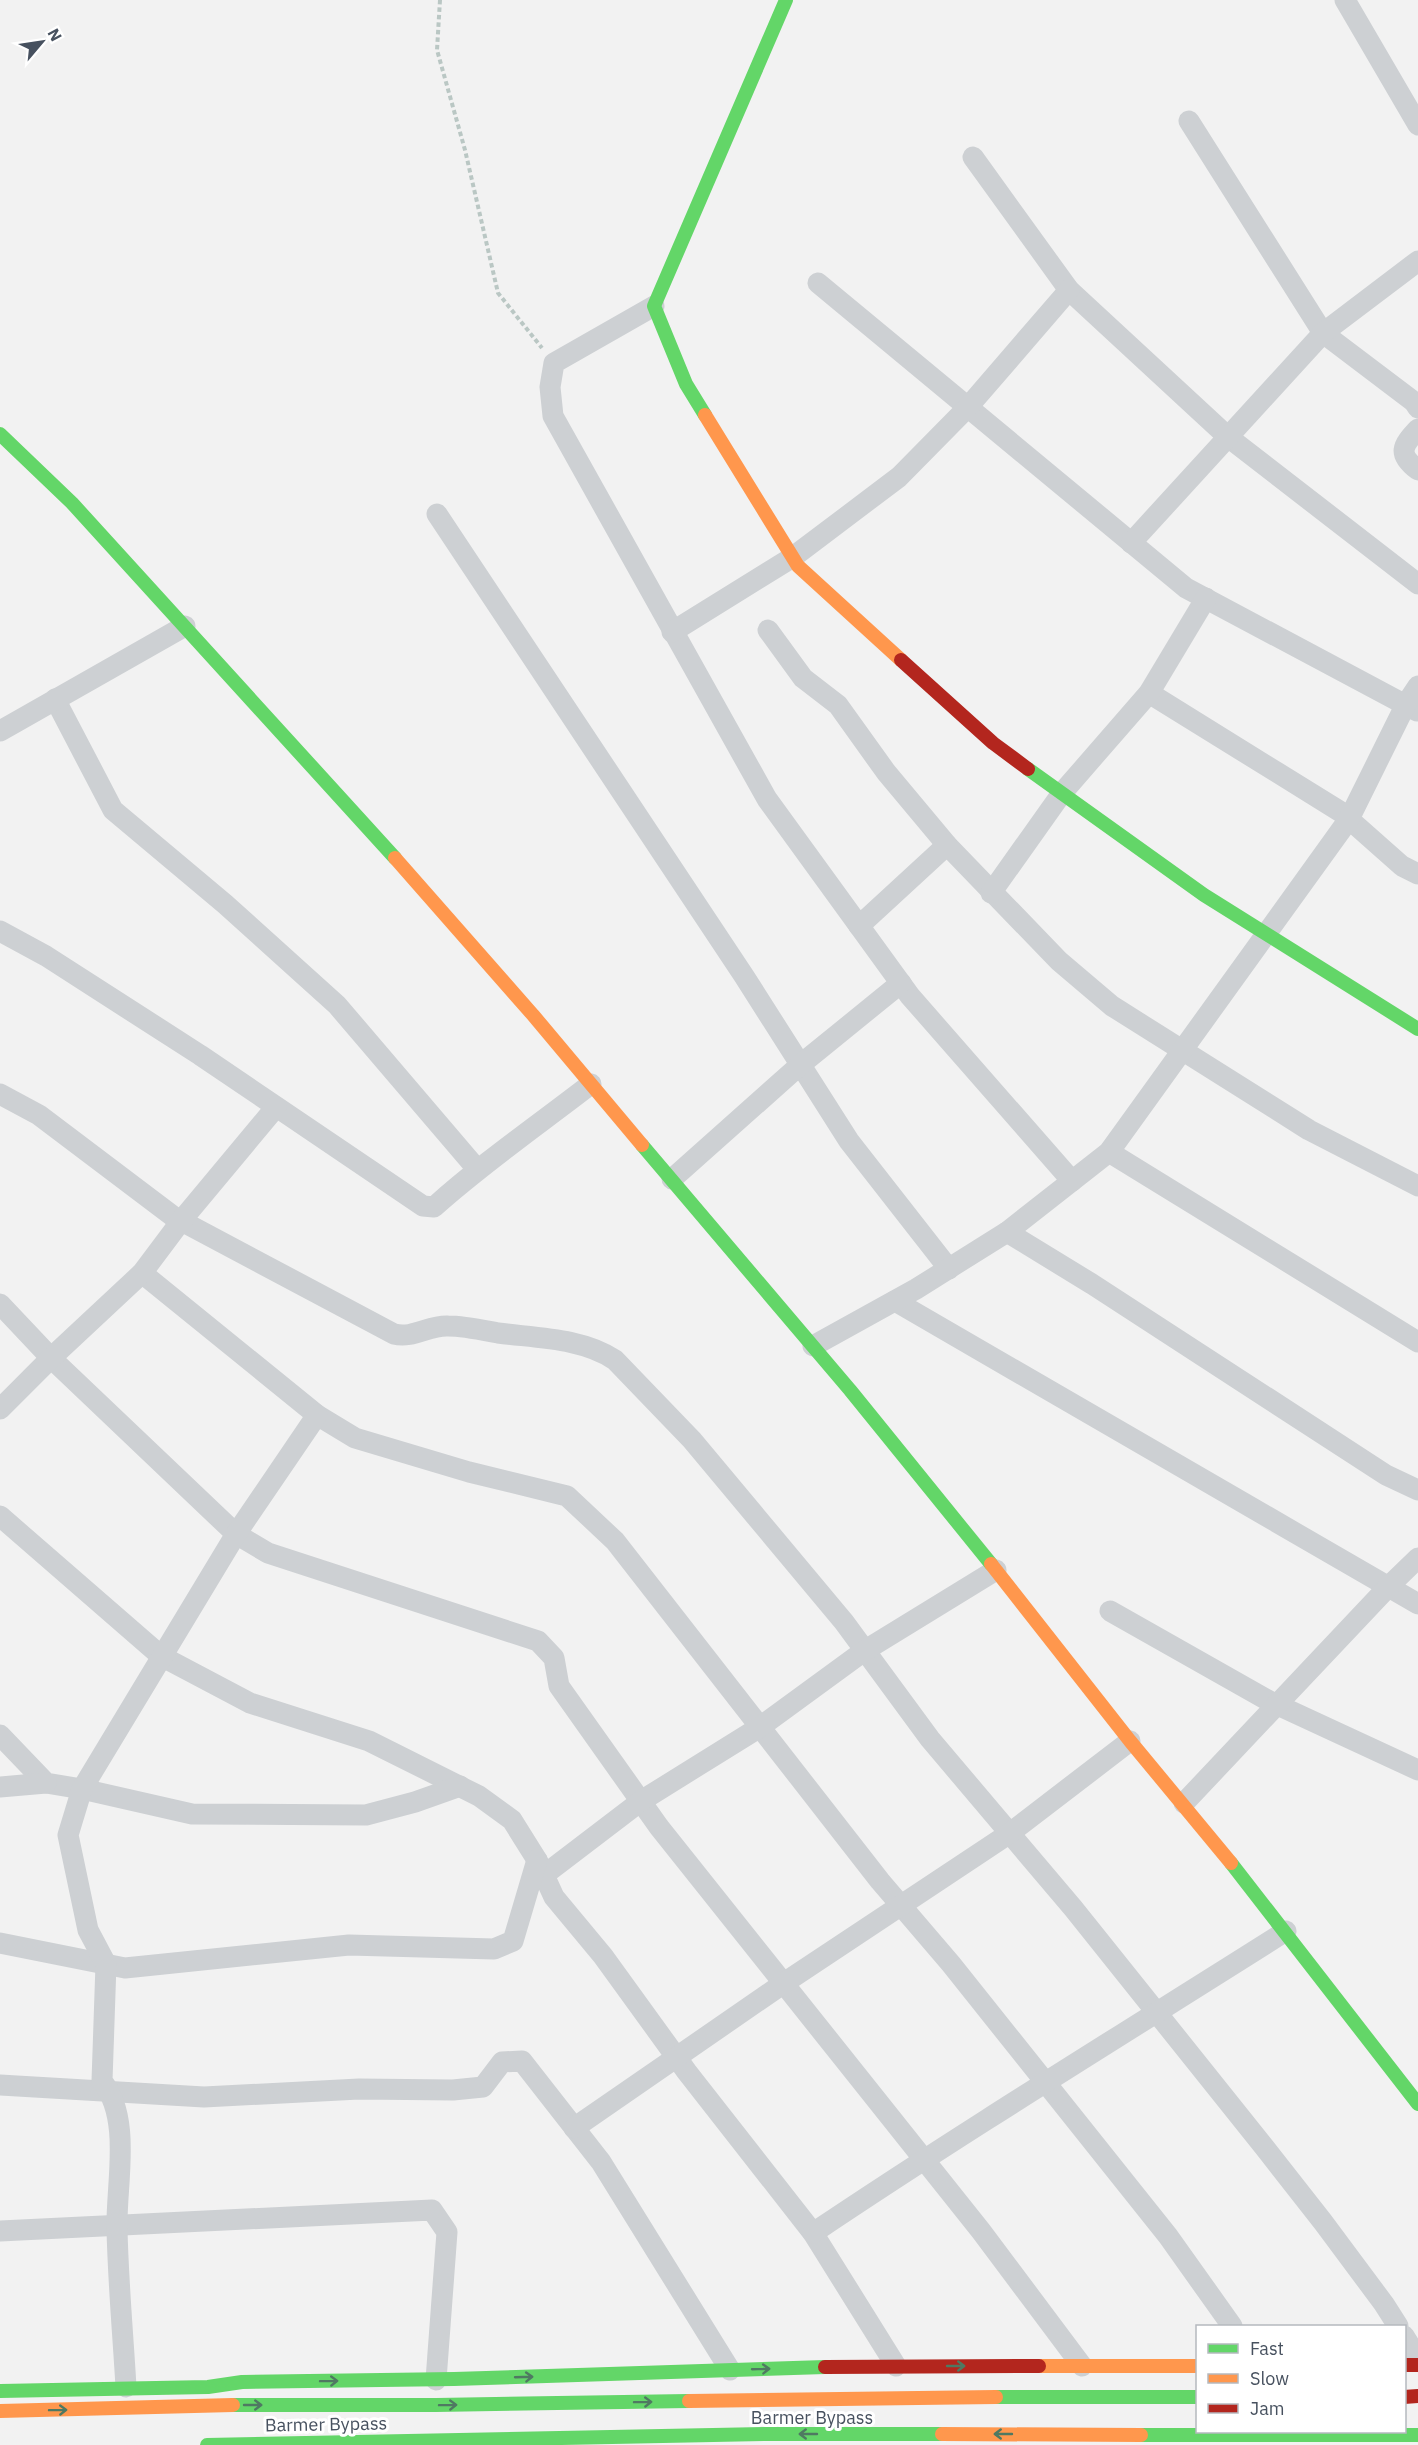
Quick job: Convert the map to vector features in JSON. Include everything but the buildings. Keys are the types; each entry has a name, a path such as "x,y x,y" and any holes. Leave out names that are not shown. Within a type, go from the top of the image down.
{"main road":[{"path":"786,0 654,306 686,384 798,566 993,743 1204,895 1418,1029"},
{"path":"0,434 72,504 436,904 672,1179 813,1346 996,1570 1130,1741 1184,1803 1286,1931 1418,2104"},
{"path":"0,2391 208,2387 242,2382 436,2380 896,2366 1196,2366"},
{"path":"184,2387 184,2405"},
{"name":"Barmer Bypass","path":"0,2411 184,2405 436,2405 948,2397 1196,2397"},
{"name":"Barmer Bypass","path":"207,2445 610,2441 786,2434 1418,2435"}],"street":[{"path":"1345,0 1418,125"},
{"path":"1190,121 1323,333 1414,402 1418,408"},
{"path":"973,157 1069,290 1228,437 1418,584"},
{"path":"1131,543 1323,333 1418,261"},
{"path":"818,283 1186,588 1412,708"},
{"path":"672,632 793,557 899,477 968,407 1069,290"},
{"path":"654,306 554,363 550,387 554,416 672,632 767,799 901,983 1072,1181"},
{"path":"1418,429 1405,443 1403,454 1418,470"},
{"path":"437,514 744,976 849,1141 949,1269"},
{"path":"991,893 1062,793 1149,693 1206,598"},
{"path":"0,731 185,626"},
{"path":"768,630 803,678 838,705 886,772 947,845 1059,961 1112,1006 1181,1051 1309,1130 1418,1186"},
{"path":"813,1346 896,1301 1007,1232 1109,1152 1349,819 1412,708 1418,686"},
{"path":"1149,693 1341,812 1402,866 1418,873"},
{"path":"55,699 113,810 225,904 337,1005 477,1169"},
{"path":"859,926 947,845"},
{"path":"0,931 46,956 423,1206 434,1207 477,1169 591,1084"},
{"path":"672,1179 800,1065 901,983"},
{"path":"0,1094 39,1115 181,1221 394,1334 404,1337 446,1325 556,1341 606,1354 615,1360 692,1440 844,1622 930,1739 1073,1908 1323,2222 1397,2325"},
{"path":"0,1409 142,1273 181,1221 276,1107"},
{"path":"1109,1152 1418,1342"},
{"path":"1007,1232 1092,1284 1386,1475 1418,1490"},
{"path":"142,1273 317,1415 355,1438 468,1472 567,1496 615,1541 901,1905 1168,2236 1231,2325"},
{"path":"896,1301 1418,1604"},
{"path":"0,1304 51,1358 236,1534 268,1553 538,1641 554,1658 559,1686 659,1827 981,2231 1083,2366"},
{"path":"126,2387 117,2226 120,2140 111,2093 102,2081 106,1964 88,1930 68,1835 82,1789 236,1534 317,1415"},
{"path":"0,1516 161,1656 250,1703 369,1741 479,1796 512,1820 541,1867 554,1897 603,1956 678,2059 813,2233 896,2366"},
{"path":"1184,1803 1418,1558"},
{"path":"0,1943 125,1968 349,1945 494,1949 513,1941 541,1867 760,1727 864,1651 996,1570"},
{"path":"1110,1611 1277,1704 1418,1770"},
{"path":"0,1736 46,1784"},
{"path":"574,2128 678,2059 784,1983 1010,1833 1130,1741"},
{"path":"0,1787 46,1784 82,1789 192,1814 366,1815 415,1802 460,1786"},
{"path":"813,2233 923,2159 1046,2084 1286,1931"},
{"path":"0,2085 204,2097 359,2089 453,2090 483,2087 502,2062 522,2061 601,2162 730,2370"},
{"path":"0,2230 432,2210 447,2232 436,2380"},
{"path":"1406,2339 1418,2358"}],"path":[{"path":"440,0 436,50 465,150 498,293 554,363"}],"traffic: fast":[{"path":"705,415 686,384 654,306 786,0"},
{"path":"0,434 72,503 395,858"},
{"path":"1028,769 1204,895 1418,1029"},
{"path":"642,1145 850,1390 991,1564"},
{"path":"1231,1863 1418,2104"},
{"path":"0,2391 208,2387 242,2382 454,2379 825,2367"},
{"path":"996,2397 1196,2397"},
{"path":"233,2405 689,2401"},
{"path":"207,2445 764,2434 942,2434"},
{"path":"1141,2435 1418,2435"}],"traffic: slow":[{"path":"705,415 798,566 901,660"},
{"path":"395,858 533,1015 642,1145"},
{"path":"991,1564 1130,1741 1231,1863"},
{"path":"1039,2366 1196,2366"},
{"path":"689,2401 996,2397"},
{"path":"0,2411 233,2405"},
{"path":"942,2434 1141,2435"}],"traffic: jam":[{"path":"901,660 993,743 1028,769"},
{"path":"1406,2365 1418,2365"},
{"path":"825,2367 1039,2366"},
{"path":"1406,2397 1418,2396"}]}
